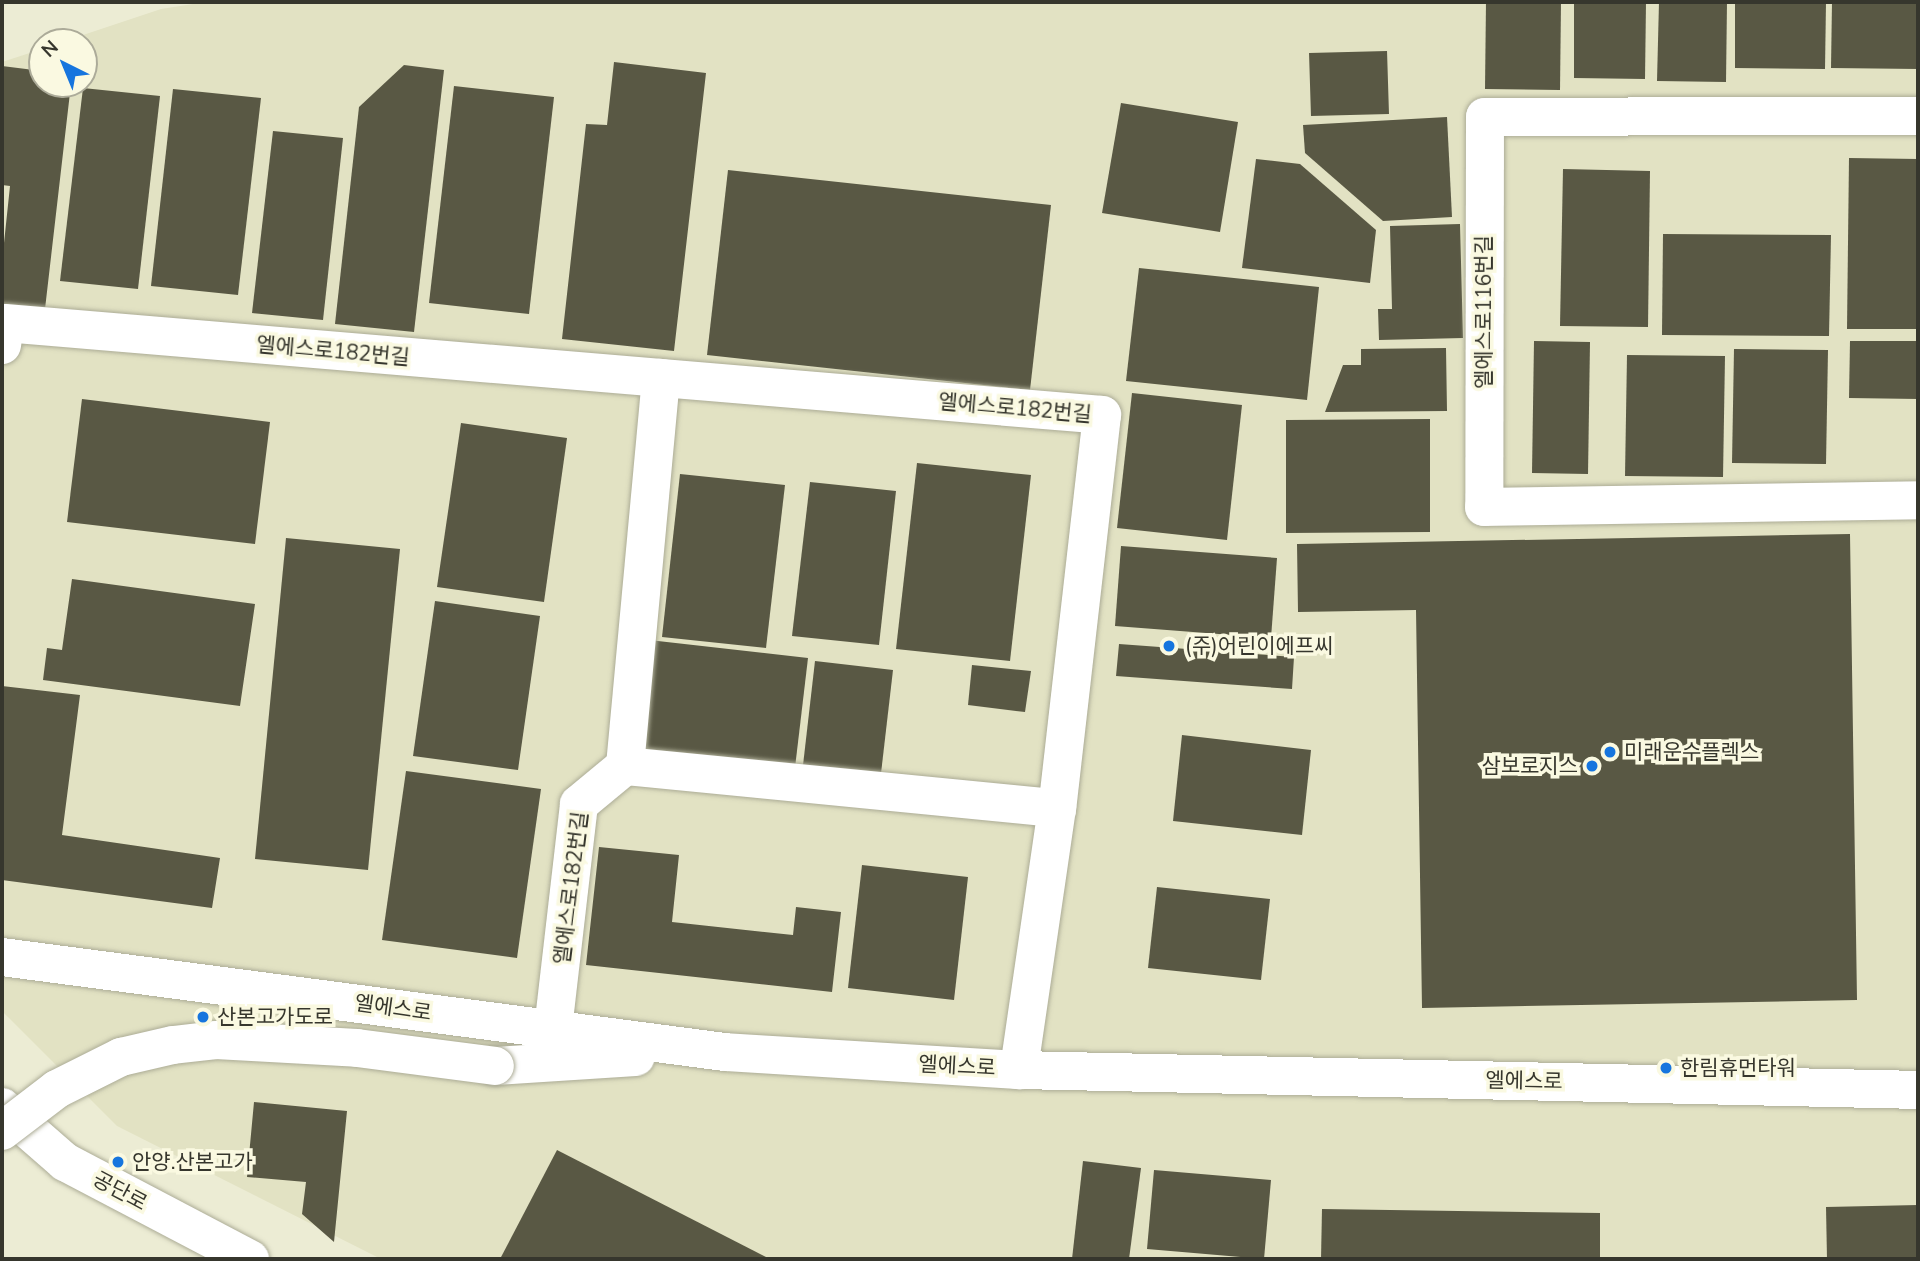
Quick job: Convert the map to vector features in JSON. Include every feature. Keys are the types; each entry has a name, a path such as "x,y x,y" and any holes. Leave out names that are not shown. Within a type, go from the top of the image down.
{"street":[{"name":"엘에스로116번길","path":"1918,116 1485,117 1484,507 1918,500"},
{"name":"엘에스로182번길","path":"3,330 661,378 1102,415 1058,808 1019,1070"},
{"path":"661,378 625,766 1058,808"},
{"name":"엘에스로182번길","path":"553,1029 579,804 625,766"},
{"name":"엘에스로","path":"2,957 725,1052 1019,1070 1918,1090"},
{"path":"2,1131 57,1089 121,1057 173,1045 216,1040 357,1048 495,1066 725,1052"},
{"name":"공단로","path":"2,1107 65,1162 250,1259"}],"shaded area":[{"path":"206,2 1918,2 1918,1259 381,1259 117,1126 2,1011 2,62 28,54 28,98 98,98 98,30 161,9"}],"building":[{"path":"1486,2 1561,2 1560,90 1485,89"},
{"path":"1574,2 1646,2 1645,79 1574,78"},
{"path":"1659,2 1727,2 1726,82 1657,81"},
{"path":"1735,2 1826,2 1825,69 1735,68"},
{"path":"1832,2 1918,2 1918,69 1831,68"},
{"path":"1387,51 1389,114 1311,116 1309,53"},
{"path":"614,62 706,73 674,351 562,339 586,124 607,125"},
{"path":"404,65 444,70 414,332 335,324 359,107"},
{"path":"2,66 28,69 28,98 69,98 45,309 2,305 2,262 10,186 2,185"},
{"path":"454,86 554,97 529,314 429,303"},
{"path":"173,89 261,98 238,295 151,286"},
{"path":"98,90 160,96 138,289 60,281 82,98 98,98"},
{"path":"1121,103 1238,122 1220,232 1102,213"},
{"path":"1447,117 1452,217 1383,221 1305,153 1303,125"},
{"path":"273,131 343,138 323,320 252,313"},
{"path":"1849,158 1918,159 1918,329 1847,329"},
{"path":"1256,159 1300,164 1376,230 1370,283 1242,268"},
{"path":"1563,169 1650,171 1648,327 1560,326"},
{"path":"728,170 1051,205 1030,390 707,355"},
{"path":"1460,224 1463,338 1379,340 1378,309 1392,309 1390,226"},
{"path":"1663,234 1831,235 1829,336 1662,335"},
{"path":"1139,268 1319,287 1307,400 1126,381"},
{"path":"1534,341 1590,342 1588,474 1532,473"},
{"path":"1850,341 1918,341 1918,399 1849,398"},
{"path":"1446,348 1447,411 1325,412 1343,365 1361,365 1361,349"},
{"path":"1734,349 1828,350 1826,464 1732,463"},
{"path":"1627,355 1725,356 1723,477 1625,476"},
{"path":"1132,393 1242,405 1227,540 1117,528"},
{"path":"82,399 270,422 255,544 67,522"},
{"path":"1430,419 1430,532 1286,533 1286,420"},
{"path":"461,423 567,438 544,602 437,587"},
{"path":"917,463 1031,475 1010,661 896,649"},
{"path":"680,474 785,485 766,648 662,637"},
{"path":"810,482 896,491 879,645 792,636"},
{"path":"1850,534 1857,1000 1422,1008 1416,610 1298,612 1297,544"},
{"path":"286,538 400,549 368,870 255,859"},
{"path":"1121,546 1277,558 1271,638 1115,626"},
{"path":"72,579 255,604 240,706 43,680 47,648 62,650"},
{"path":"435,601 540,616 518,770 413,756"},
{"path":"649,640 808,658 794,776 636,758"},
{"path":"1119,644 1294,657 1292,689 1116,676"},
{"path":"815,661 893,670 880,782 802,774"},
{"path":"972,665 1031,671 1025,712 968,705"},
{"path":"2,686 80,695 62,835 220,858 212,908 2,880"},
{"path":"1182,735 1311,750 1302,835 1173,821"},
{"path":"406,771 541,789 517,958 382,940"},
{"path":"599,847 679,855 672,922 793,935 796,907 841,912 832,992 586,965"},
{"path":"862,865 968,877 954,1000 848,988"},
{"path":"1157,887 1270,899 1261,980 1148,968"},
{"path":"254,1102 347,1111 334,1242 302,1214 306,1182 247,1177"},
{"path":"557,1150 770,1259 500,1259"},
{"path":"1083,1161 1141,1168 1129,1259 1072,1259"},
{"path":"1154,1170 1271,1180 1264,1259 1147,1249"},
{"path":"1918,1205 1918,1259 1827,1259 1826,1207"},
{"path":"1322,1209 1600,1213 1600,1259 1321,1259"}],"place":[{"name":"(주)어린이에프씨","path":"1169,646"},
{"name":"미래운수플렉스","path":"1610,752"},
{"name":"삼보로지스","path":"1592,766"},
{"name":"산본고가도로","path":"203,1017"},
{"name":"한림휴먼타워","path":"1666,1068"},
{"name":"안양.산본고가","path":"118,1162"}]}
